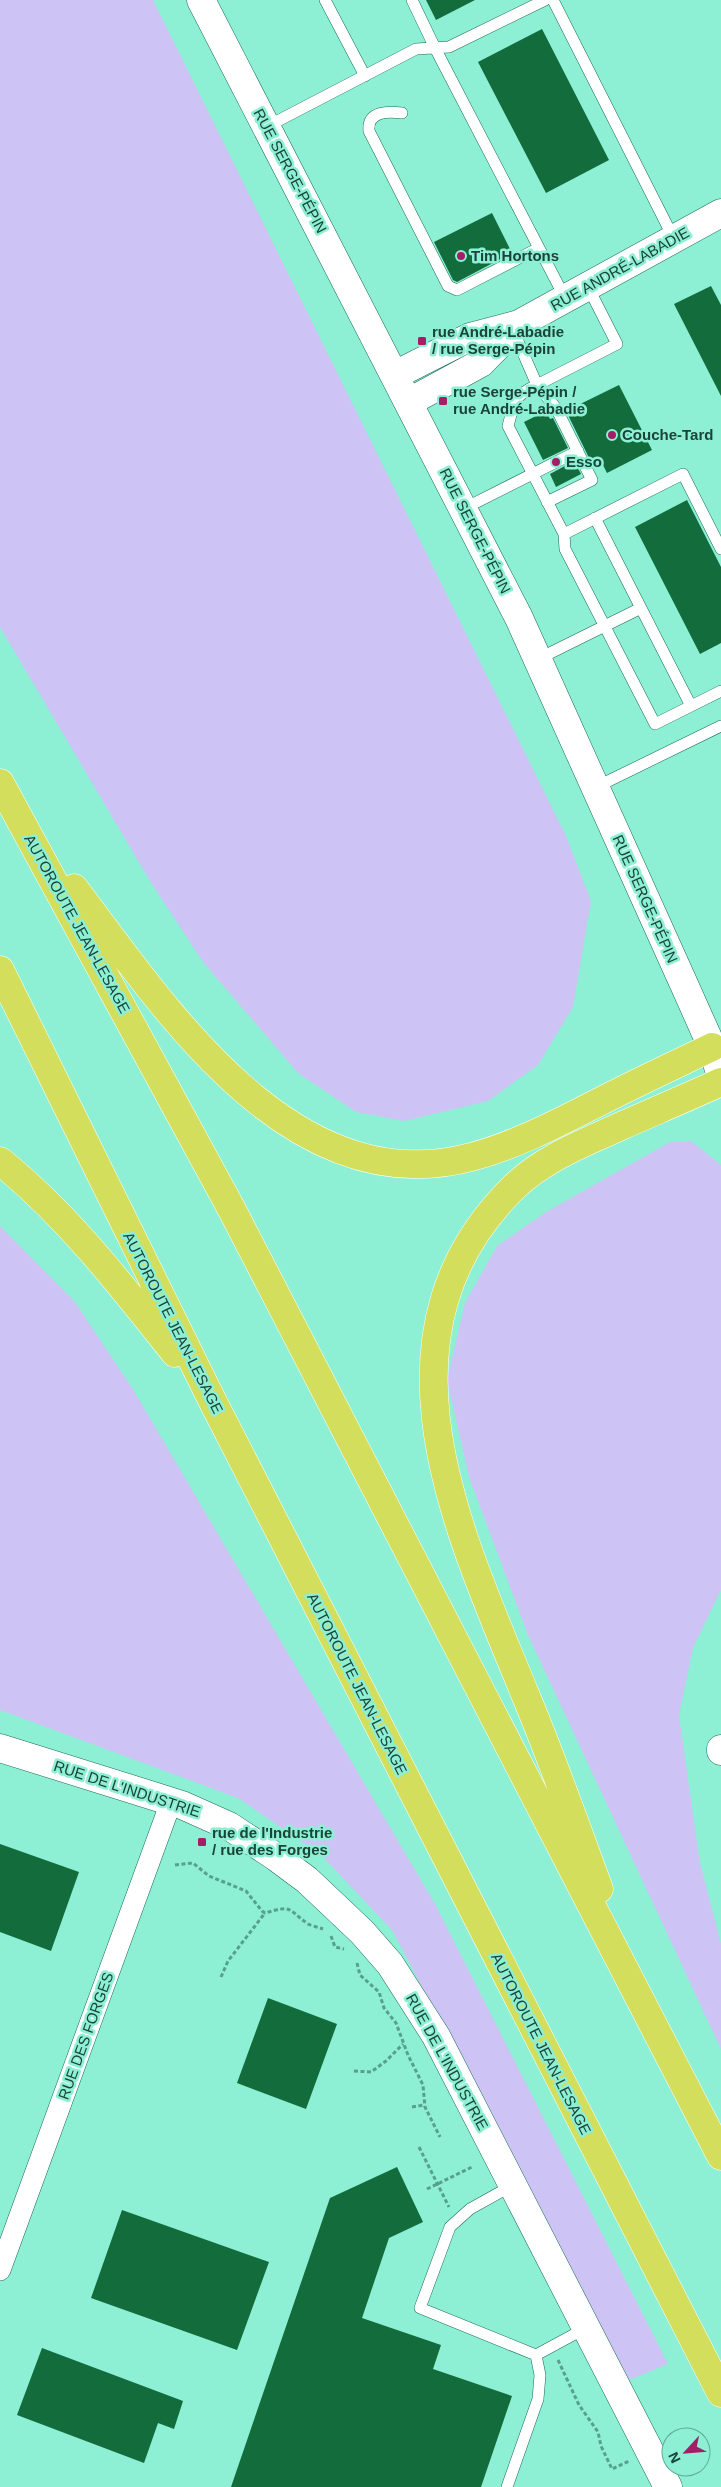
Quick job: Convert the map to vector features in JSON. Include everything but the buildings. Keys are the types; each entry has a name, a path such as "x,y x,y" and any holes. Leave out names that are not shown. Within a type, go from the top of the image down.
{"highway":[{"name":"AUTOROUTE JEAN-LESAGE","path":"0,783 231,1208 721,2156"},
{"path":"19,817 150,988 219,1065 262,1104 290,1125 316,1140 341,1151 399,1162 427,1163 470,1157 532,1135 712,1048"},
{"name":"AUTOROUTE JEAN-LESAGE","path":"0,970 211,1398 721,2393"},
{"path":"645,2010 460,1526 446,1478 435,1422 432,1383 435,1344 445,1295 457,1265 489,1215 515,1186 533,1171 562,1153 721,1082"},
{"path":"0,1161 42,1197 90,1247 211,1398"}],"street":[{"name":"RUE SERGE-PÉPIN","path":"201,0 395,374 538,659 712,1048 721,1076"},
{"name":"RUE ANDRÉ-LABADIE","path":"395,374 470,336 515,327 721,213"},
{"name":"RUE ANDRÉ-LABADIE","path":"409,402 481,363 515,327"},
{"name":"RUE DE L'INDUSTRIE","path":"0,1748 172,1802 229,1826 276,1857 324,1895 378,1950 414,2000 436,2036 668,2487"},
{"name":"RUE DES FORGES","path":"0,2270 172,1802"}],"lane":[{"path":"325,0 364,76"},
{"path":"412,0 539,248 616,344 522,392 516,399 508,426 564,534 565,549 654,724 721,691"},
{"path":"266,127 416,49 449,48 545,0"},
{"path":"553,0 674,239"},
{"path":"402,112 386,111 377,115 369,124 369,131 448,286 457,290 539,248"},
{"path":"515,327 537,385 556,408 592,480 547,502"},
{"path":"464,509 578,451"},
{"path":"564,534 683,474 721,549"},
{"path":"595,518 691,706"},
{"path":"538,659 641,608"},
{"path":"596,787 721,726"},
{"path":"513,2185 470,2209 450,2227 420,2308 536,2354 586,2328"},
{"path":"508,2487 538,2399 540,2375 536,2354"}],"path":[{"path":"175,1865 193,1863 209,1876 246,1891 265,1913"},
{"path":"221,1977 228,1961 265,1913 282,1908 288,1909 309,1925 328,1931 335,1947 346,1950"},
{"path":"355,1960 360,1975 380,1992 382,2004 396,2022 403,2044 423,2085 424,2105 440,2137"},
{"path":"354,2071 371,2072 403,2044"},
{"path":"412,2107 424,2105"},
{"path":"419,2147 451,2210"},
{"path":"428,2190 472,2167"},
{"path":"551,2346 579,2405 598,2432 601,2446 612,2469 618,2467"}],"shaded area":[{"path":"0,0 153,0 566,836 591,901 573,1007 538,1065 488,1101 404,1121 356,1112 298,1073 203,962 150,881 0,627"},
{"path":"691,1141 721,1165 721,1590 693,1648 679,1715 700,1863 721,1944 721,2049 528,1635 469,1477 447,1380 465,1303 497,1246 546,1212 670,1142"},
{"path":"0,1226 75,1302 134,1391 435,1904 668,2364 629,2380 392,1930 321,1855 238,1798 0,1710"}],"place":[{"name":"Tim Hortons","path":"461,256"},
{"name":"rue André-Labadie / rue Serge-Pépin","path":"422,341"},
{"name":"rue Serge-Pépin / rue André-Labadie","path":"443,401"},
{"name":"Couche-Tard","path":"612,435"},
{"name":"Esso","path":"556,462"},
{"name":"rue de l'Industrie / rue des Forges","path":"202,1842"}]}
